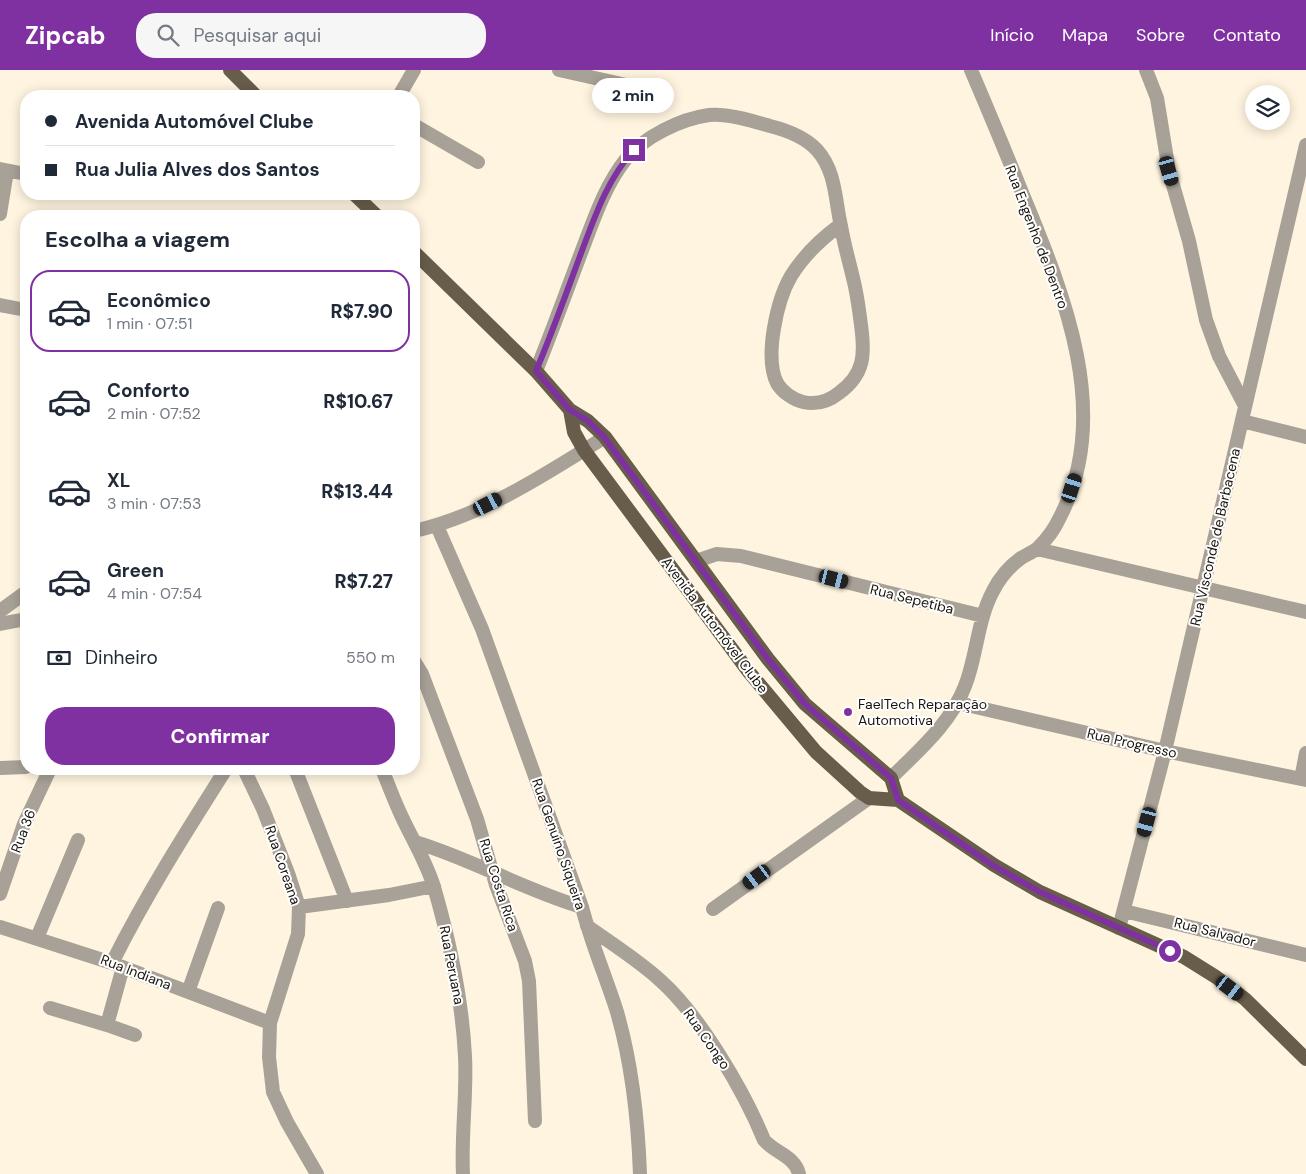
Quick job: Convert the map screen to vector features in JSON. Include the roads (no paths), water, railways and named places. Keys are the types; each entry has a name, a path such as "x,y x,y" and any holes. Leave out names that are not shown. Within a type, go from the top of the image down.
{"main road":[{"path":"230,70 250,90"},
{"path":"361,200 371,210"},
{"name":"Avenida Automóvel Clube","path":"420,258 536,371 570,410 588,421 604,437 768,659 805,704 891,778"},
{"name":"Avenida Automóvel Clube","path":"570,410 574,432 584,450 749,672 816,752 852,786 870,798"},
{"path":"666,561 682,564 696,561"},
{"path":"749,672 768,659"},
{"path":"891,778 898,800"},
{"path":"870,798 898,800 994,866 1040,892 1184,958 1216,977 1245,999 1306,1059"}],"street":[{"path":"402,90 414,70"},
{"path":"559,70 636,87"},
{"name":"Rua Engenho de Dentro","path":"891,778 936,732 958,704 966,684 983,616 992,594 1007,572 1019,560 1037,549 1049,536 1068,501 1082,452 1084,427 1080,376 1073,340 1055,276 971,70"},
{"path":"1146,70 1158,98 1169,171 1189,241 1206,320 1219,356 1245,406"},
{"path":"536,371 610,183 626,160 644,141 673,125 710,115 746,119 800,137 817,150 828,169 837,194 840,225 859,307 865,351 859,370 848,386 834,397 820,403 804,402 790,397 777,384 772,366 771,345 778,312 790,278 819,240 840,225"},
{"path":"420,128 478,162"},
{"name":"Rua Visconde de Barbacena","path":"1119,928 1165,751 1245,406 1303,174 1306,144"},
{"path":"0,214 4,170 20,173"},
{"path":"0,305 20,309"},
{"path":"1242,421 1306,437"},
{"path":"420,530 437,526 480,508 604,437"},
{"name":"Rua Genuíno Siqueira","path":"437,526 482,630 582,907 617,1012 630,1069 640,1174"},
{"path":"1037,549 1306,612"},
{"name":"Rua Sepetiba","path":"696,561 717,554 741,556 983,616"},
{"path":"0,612 20,597"},
{"path":"0,624 20,620"},
{"name":"Rua Costa Rica","path":"420,671 477,819 492,871 525,961 529,981 535,1121"},
{"name":"Rua Progresso","path":"958,704 1165,751 1303,779"},
{"path":"1303,779 1306,753"},
{"path":"0,768 20,767"},
{"name":"Rua 36","path":"0,894 24,824 47,775"},
{"path":"107,1025 118,965 132,924 162,871 222,775"},
{"name":"Rua Coreana","path":"247,775 263,809 299,907 298,934 270,1023 269,1057 274,1092 287,1122 317,1174"},
{"path":"297,775 347,901"},
{"name":"Rua Peruana","path":"384,775 400,815 426,865 434,886 449,944 460,1008 465,1057 461,1145 463,1174"},
{"path":"713,909 870,798"},
{"path":"37,938 78,840"},
{"path":"415,842 440,849 548,896 582,907"},
{"path":"299,907 434,886"},
{"path":"188,992 218,908"},
{"name":"Rua Salvador","path":"1124,911 1306,955"},
{"name":"Rua Congo","path":"587,926 661,981 681,1002 706,1035 730,1074 764,1140 796,1164 799,1174"},
{"name":"Rua Indiana","path":"0,927 118,965 270,1023"},
{"path":"50,1008 135,1035"}],"place":[{"name":"FaelTech Reparação Automotiva","path":"848,712"}]}
